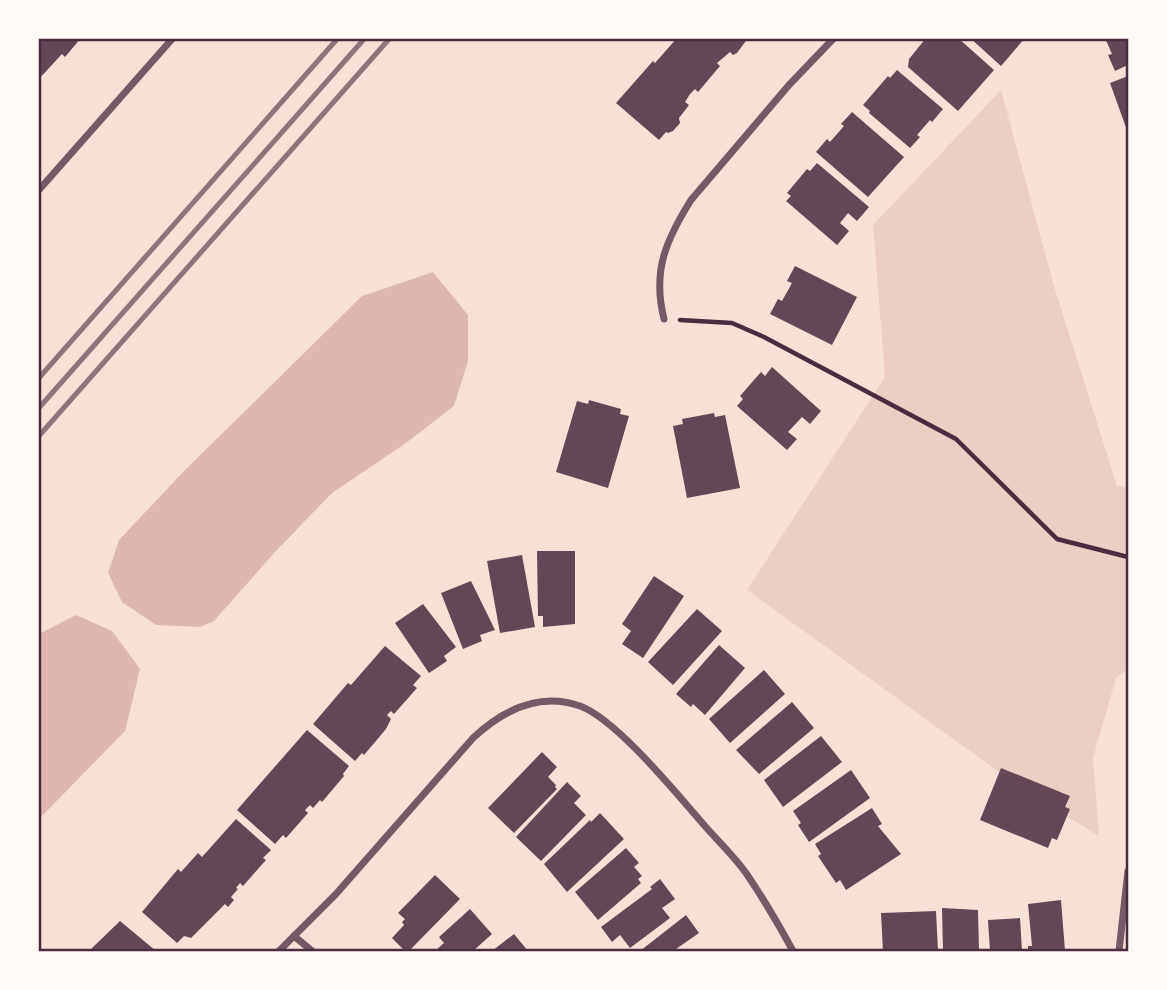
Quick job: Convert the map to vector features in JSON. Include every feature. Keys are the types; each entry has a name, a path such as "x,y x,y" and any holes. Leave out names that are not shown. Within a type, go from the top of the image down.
{"street":[{"path":"38,191 173,38"},
{"path":"664,318 660,304 662,256 680,217 691,200 789,85 834,38"},
{"path":"279,951 336,894 473,737 490,722 518,707 547,702 582,707 608,722 669,785 745,872 793,951"},
{"path":"1119,951 1129,871"},
{"path":"294,936 312,951"}],"path":[{"path":"664,318 732,323 764,337 957,439 1057,539 1129,557"}],"shaded area":[{"path":"1001,90 1054,286 1117,486 1128,487 1128,669 1116,678 1093,758 1099,836 1024,790 747,590 885,377 873,225"},
{"path":"433,272 468,315 468,361 454,406 406,443 332,493 214,621 200,627 156,625 122,602 108,573 119,540 185,470 362,296"},
{"path":"76,615 112,631 140,669 125,731 39,819 39,634"}],"building":[{"path":"38,38 81,38 65,57 62,54 38,80"},
{"path":"677,38 748,38 737,53 733,55 730,52 717,63 720,66 698,92 695,89 685,102 689,105 679,118 680,123 659,140 616,103"},
{"path":"926,38 958,38 994,70 958,111 908,67 909,59"},
{"path":"970,38 1025,38 1001,66"},
{"path":"1105,38 1128,38 1128,65 1115,71"},
{"path":"897,70 943,109 917,135 920,137 910,148 863,105 888,76 890,78"},
{"path":"1128,76 1128,133 1110,83"},
{"path":"852,112 904,157 868,197 816,152 827,139 830,142"},
{"path":"817,163 869,207 857,221 848,213 840,223 849,231 837,245 786,201 791,196 787,193 807,169 810,171"},
{"path":"795,266 857,297 832,345 770,314 778,299 782,301 792,283 787,281"},
{"path":"772,367 821,411 810,424 802,417 788,432 797,439 787,450 737,406 743,399 740,396 761,372 765,376"},
{"path":"589,400 621,409 620,414 629,416 608,488 556,472 577,401 588,404"},
{"path":"714,413 715,417 725,415 740,488 687,498 673,426 683,424 682,419"},
{"path":"537,551 575,551 575,624 543,627 543,616 538,616"},
{"path":"522,555 535,627 500,633 487,561"},
{"path":"654,576 684,596 643,658 622,644 631,631 622,624"},
{"path":"471,581 495,630 480,635 482,641 463,649 441,593"},
{"path":"423,604 456,647 444,656 447,661 429,673 395,623"},
{"path":"697,609 722,631 673,685 648,662"},
{"path":"719,645 745,668 705,715 676,694"},
{"path":"385,646 421,676 413,685 417,688 394,714 391,711 387,715 391,719 386,729 364,755 362,753 355,761 313,724"},
{"path":"764,670 785,694 730,743 709,719"},
{"path":"792,702 814,728 759,774 736,750"},
{"path":"307,730 349,766 322,802 320,800 313,808 310,805 305,810 308,813 286,838 283,835 275,844 237,810"},
{"path":"821,736 842,762 783,807 764,780"},
{"path":"542,752 557,767 548,777 557,789 514,833 488,808"},
{"path":"1001,768 1070,796 1065,807 1070,809 1057,840 1052,838 1048,848 980,820"},
{"path":"851,770 870,798 809,842 793,811"},
{"path":"567,782 581,796 574,803 586,815 541,861 516,837"},
{"path":"872,808 882,824 878,826 901,854 846,890 840,880 836,883 818,856 821,854 815,844"},
{"path":"600,813 624,839 567,892 544,864"},
{"path":"236,819 271,850 263,858 266,860 243,886 240,883 236,888 238,889 231,897 234,900 228,907 225,904 191,938 184,936 177,943 142,912 178,869 181,872 198,853 202,857"},
{"path":"626,848 639,863 634,867 642,876 638,879 641,883 598,920 575,892"},
{"path":"435,875 460,899 409,951 405,951 392,938 404,925 402,922 405,919 398,913"},
{"path":"660,879 675,899 662,908 670,918 630,948 620,935 612,942 601,927 652,889 650,887"},
{"path":"1061,900 1065,951 1028,951 1028,946 1032,946 1028,904"},
{"path":"942,908 978,910 979,951 943,951"},
{"path":"470,909 492,934 473,951 435,951 444,943 439,937"},
{"path":"936,911 938,951 883,951 881,913"},
{"path":"686,915 699,933 676,949 678,951 640,951"},
{"path":"1020,918 1022,951 990,951 988,920"},
{"path":"120,921 156,951 89,951"},
{"path":"514,934 528,951 492,951"}],"railway":[{"path":"38,379 338,38"},
{"path":"38,409 365,38"},
{"path":"38,437 390,38"}]}
